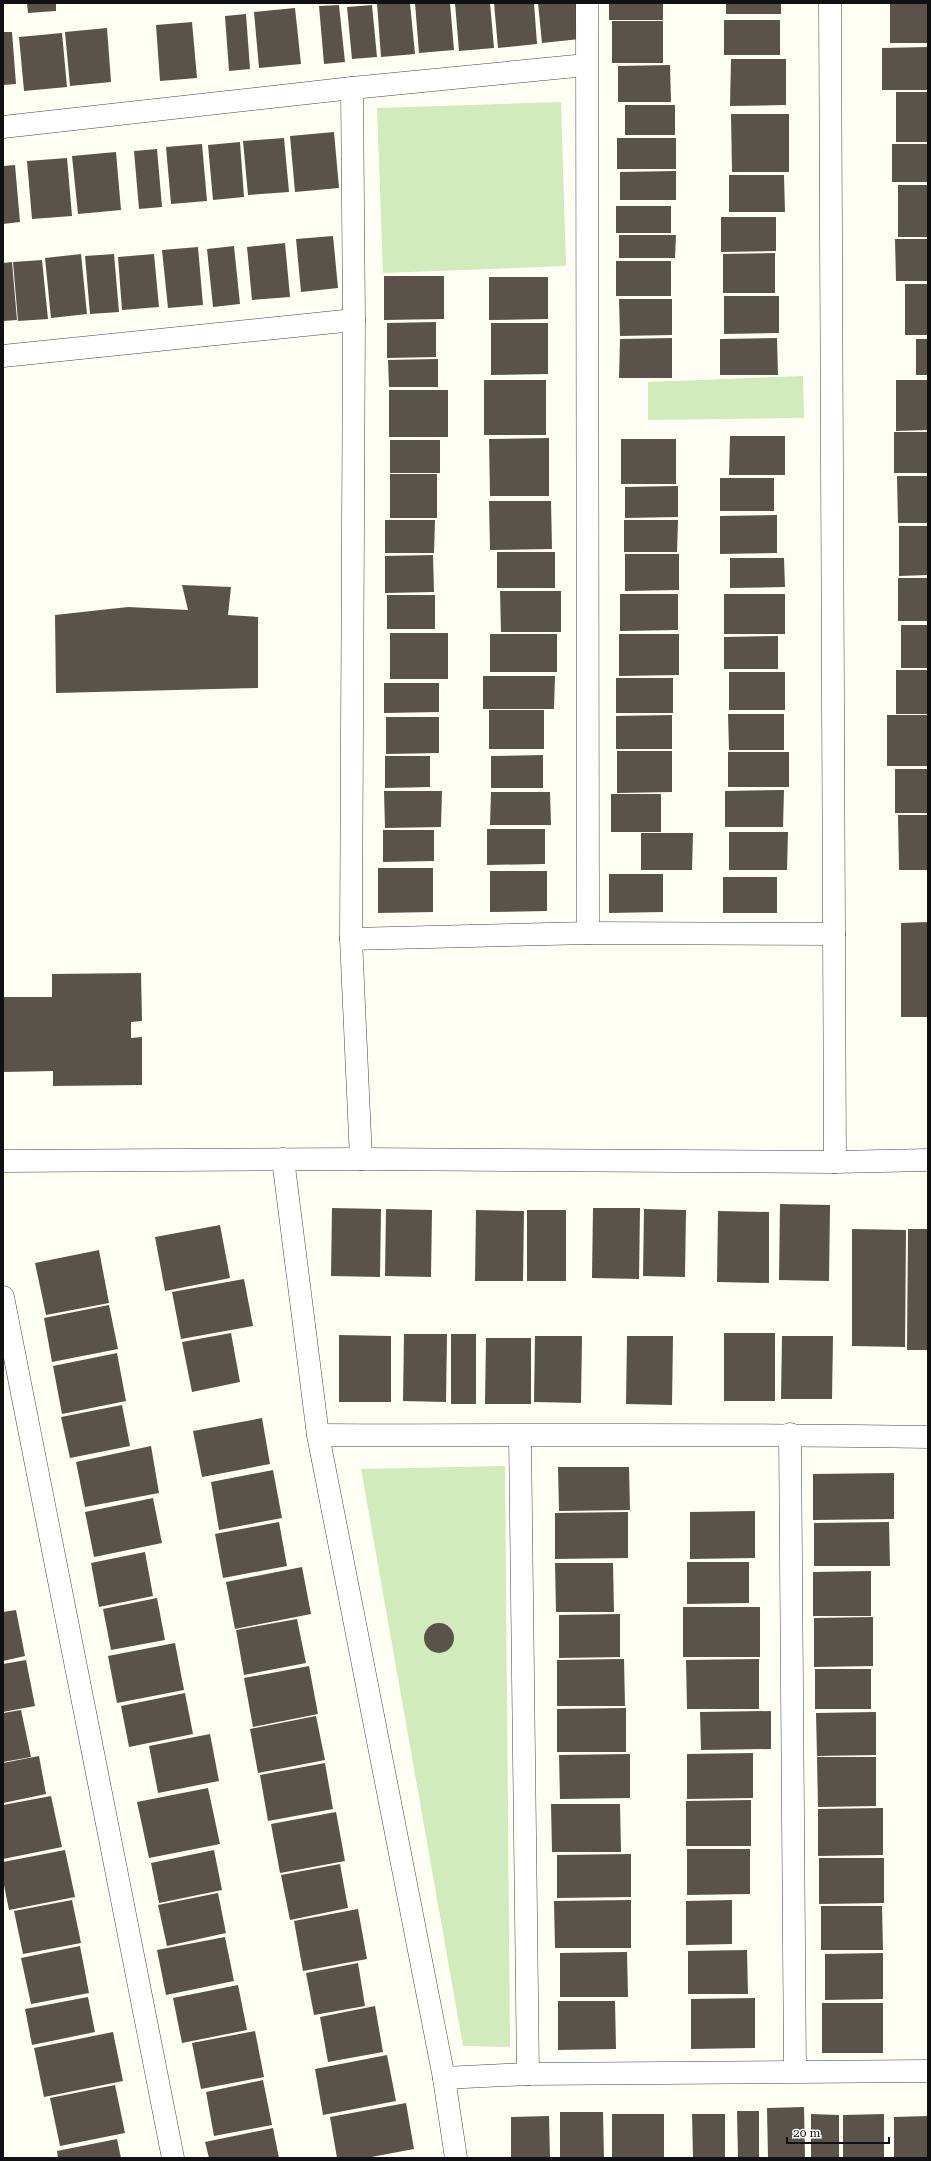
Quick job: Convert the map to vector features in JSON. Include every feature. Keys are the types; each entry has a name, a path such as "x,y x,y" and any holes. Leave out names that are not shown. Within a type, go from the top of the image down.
{"street":[{"path":"587,3 588,933"},
{"path":"830,3 835,1162"},
{"path":"3,127 352,88 586,65"},
{"path":"352,88 354,320 351,939 361,1159"},
{"path":"3,356 354,320"},
{"path":"351,939 588,933 834,934"},
{"path":"283,1159 318,1435 444,2078 456,2158"},
{"path":"3,1160 361,1159 835,1162 928,1160"},
{"path":"3,1297 173,2158"},
{"path":"318,1435 520,1436 790,1434 928,1437"},
{"path":"790,1434 795,2071"},
{"path":"520,1436 528,2074"},
{"path":"444,2078 528,2074 928,2071"}],"green space":[{"path":"561,102 566,266 383,273 377,108"},
{"path":"803,376 804,418 648,420 648,382"},
{"path":"505,1466 510,2047 463,2046 361,1469"}],"building":[{"path":"27,3 56,3 56,11 28,13"},
{"path":"377,3 410,3 415,54 381,57"},
{"path":"415,3 450,3 454,50 419,53"},
{"path":"455,3 490,3 494,48 459,51"},
{"path":"494,3 534,3 537,44 498,48"},
{"path":"538,3 577,3 580,39 542,43"},
{"path":"609,3 663,3 663,20 609,20"},
{"path":"726,3 781,3 781,14 726,14"},
{"path":"890,3 928,3 928,43 890,43"},
{"path":"339,5 345,62 324,64 319,6"},
{"path":"372,5 377,57 352,59 347,7"},
{"path":"295,8 301,64 259,68 254,12"},
{"path":"246,14 250,69 229,71 225,16"},
{"path":"724,20 780,20 780,55 724,55"},
{"path":"612,21 663,21 663,63 612,63"},
{"path":"192,22 197,78 160,81 156,25"},
{"path":"107,28 111,82 70,86 65,32"},
{"path":"3,32 12,32 16,84 3,85"},
{"path":"62,33 67,87 24,91 19,37"},
{"path":"928,47 928,90 882,90 882,48"},
{"path":"731,59 786,59 786,105 730,106"},
{"path":"670,65 671,102 618,102 618,66"},
{"path":"896,92 928,92 928,142 896,142"},
{"path":"625,105 675,105 675,135 625,135"},
{"path":"731,114 789,114 789,172 732,172"},
{"path":"334,132 339,188 295,192 290,136"},
{"path":"284,138 289,192 248,195 243,141"},
{"path":"617,138 676,138 676,169 617,169"},
{"path":"240,142 244,197 213,200 208,145"},
{"path":"202,144 207,201 171,204 166,147"},
{"path":"892,144 928,144 928,182 892,182"},
{"path":"157,149 162,207 139,209 134,151"},
{"path":"116,152 121,210 78,214 72,156"},
{"path":"67,158 72,216 32,219 27,161"},
{"path":"15,165 20,222 3,224 3,166"},
{"path":"676,171 676,200 620,200 620,172"},
{"path":"729,175 784,175 785,212 729,212"},
{"path":"898,185 928,185 928,237 898,237"},
{"path":"616,206 671,206 671,233 616,233"},
{"path":"721,217 776,217 776,251 721,252"},
{"path":"619,235 676,235 675,258 619,258"},
{"path":"333,236 338,288 301,292 296,239"},
{"path":"895,239 928,239 928,281 896,281"},
{"path":"285,243 290,297 252,300 247,247"},
{"path":"234,246 240,304 213,307 207,249"},
{"path":"198,247 203,305 168,308 162,250"},
{"path":"775,253 775,293 723,293 723,254"},
{"path":"81,254 87,314 51,318 45,258"},
{"path":"114,254 119,312 90,314 85,256"},
{"path":"154,254 159,307 122,310 118,257"},
{"path":"42,260 48,319 18,321 13,262"},
{"path":"616,261 671,261 671,296 616,296"},
{"path":"12,262 17,320 3,321 3,263"},
{"path":"384,276 444,276 444,319 384,320"},
{"path":"489,277 548,277 548,319 489,320"},
{"path":"905,284 928,284 928,335 905,335"},
{"path":"724,296 779,296 779,333 724,334"},
{"path":"619,299 672,299 672,335 620,336"},
{"path":"436,322 436,357 387,358 387,323"},
{"path":"491,323 548,323 548,374 491,375"},
{"path":"672,338 672,378 619,378 620,339"},
{"path":"777,338 778,375 720,375 720,339"},
{"path":"916,339 928,339 928,375 916,375"},
{"path":"438,359 438,387 389,387 388,360"},
{"path":"484,380 546,380 546,435 484,435"},
{"path":"896,380 928,380 928,430 896,431"},
{"path":"389,390 448,390 448,437 389,437"},
{"path":"894,432 928,432 928,473 894,473"},
{"path":"730,436 785,436 785,475 729,475"},
{"path":"549,438 549,496 490,496 489,439"},
{"path":"621,439 676,439 676,484 621,484"},
{"path":"390,440 440,440 440,473 390,473"},
{"path":"390,474 437,474 437,518 390,518"},
{"path":"897,476 928,476 928,523 898,523"},
{"path":"720,478 774,478 774,511 720,511"},
{"path":"678,486 678,517 625,518 625,487"},
{"path":"489,501 551,501 552,549 490,550"},
{"path":"777,515 777,553 720,554 720,516"},
{"path":"385,520 435,520 434,553 385,553"},
{"path":"624,520 678,520 677,552 624,552"},
{"path":"899,526 928,526 928,575 899,576"},
{"path":"497,552 555,552 555,588 497,588"},
{"path":"625,554 679,554 679,590 625,591"},
{"path":"433,555 434,592 385,593 385,556"},
{"path":"730,558 784,558 785,587 730,588"},
{"path":"898,578 928,578 928,621 898,621"},
{"path":"182,585 231,587 228,615 258,617 258,688 56,693 55,615 128,607 188,610"},
{"path":"500,591 561,591 561,632 501,632"},
{"path":"620,594 678,594 678,630 620,631"},
{"path":"724,594 785,594 785,634 724,634"},
{"path":"387,595 435,595 435,629 387,629"},
{"path":"901,625 928,625 928,668 901,668"},
{"path":"390,633 448,633 448,679 390,679"},
{"path":"490,634 557,634 557,672 490,672"},
{"path":"619,634 679,634 679,675 619,676"},
{"path":"778,636 778,669 724,669 724,637"},
{"path":"896,670 928,670 928,714 896,714"},
{"path":"729,672 785,672 785,710 729,710"},
{"path":"483,676 555,676 554,709 483,709"},
{"path":"616,678 673,678 673,713 616,713"},
{"path":"384,683 439,683 439,712 384,713"},
{"path":"489,710 544,710 544,749 489,749"},
{"path":"728,714 784,714 784,750 729,750"},
{"path":"672,715 672,749 616,749 616,716"},
{"path":"887,715 928,715 928,766 887,766"},
{"path":"386,717 439,717 439,753 386,754"},
{"path":"617,751 672,751 672,792 617,793"},
{"path":"728,752 789,752 789,787 728,787"},
{"path":"543,755 543,788 491,788 491,756"},
{"path":"385,756 430,756 430,787 385,788"},
{"path":"895,769 928,769 928,813 895,813"},
{"path":"784,790 783,827 725,827 725,791"},
{"path":"384,791 442,791 441,827 385,828"},
{"path":"491,792 550,792 551,825 490,825"},
{"path":"611,794 661,794 661,832 611,832"},
{"path":"898,815 928,815 928,870 899,870"},
{"path":"487,829 545,829 545,864 487,865"},
{"path":"383,830 434,830 434,861 383,862"},
{"path":"729,832 788,832 787,870 729,870"},
{"path":"641,833 693,833 692,870 641,870"},
{"path":"378,868 433,868 433,912 378,913"},
{"path":"490,871 547,871 547,911 490,912"},
{"path":"609,874 663,874 663,912 609,913"},
{"path":"723,877 777,877 777,913 723,913"},
{"path":"928,922 928,1017 901,1017 901,923"},
{"path":"141,973 142,1021 131,1022 131,1038 142,1037 142,1085 53,1086 53,1071 4,1072 3,997 52,997 52,974"},
{"path":"780,1204 830,1205 829,1281 779,1280"},
{"path":"332,1208 381,1209 380,1277 331,1276"},
{"path":"593,1208 640,1208 639,1279 592,1278"},
{"path":"386,1209 432,1210 431,1277 385,1276"},
{"path":"644,1209 686,1210 685,1277 643,1276"},
{"path":"476,1210 524,1211 523,1281 475,1281"},
{"path":"527,1210 566,1210 566,1281 527,1281"},
{"path":"718,1211 769,1212 769,1283 717,1282"},
{"path":"220,1225 230,1278 165,1291 155,1237"},
{"path":"852,1229 906,1230 905,1347 852,1346"},
{"path":"908,1229 928,1229 928,1350 907,1350"},
{"path":"99,1250 109,1303 46,1315 35,1263"},
{"path":"244,1279 253,1326 181,1339 172,1292"},
{"path":"109,1305 118,1349 52,1362 44,1318"},
{"path":"231,1333 240,1382 192,1392 182,1342"},
{"path":"724,1333 775,1333 775,1401 724,1401"},
{"path":"404,1334 447,1334 446,1402 403,1401"},
{"path":"451,1334 476,1334 476,1404 451,1404"},
{"path":"339,1335 391,1336 391,1402 339,1402"},
{"path":"535,1336 582,1336 581,1403 534,1402"},
{"path":"627,1336 673,1336 672,1405 626,1404"},
{"path":"782,1336 833,1336 832,1399 781,1399"},
{"path":"486,1338 531,1338 531,1404 485,1404"},
{"path":"117,1353 126,1401 62,1414 53,1366"},
{"path":"122,1405 130,1446 70,1458 61,1417"},
{"path":"262,1418 270,1464 202,1477 193,1431"},
{"path":"151,1446 159,1493 85,1507 76,1462"},
{"path":"558,1467 629,1467 630,1510 559,1511"},
{"path":"273,1470 282,1518 219,1530 211,1482"},
{"path":"894,1473 894,1519 813,1520 813,1474"},
{"path":"153,1498 162,1543 94,1557 85,1512"},
{"path":"755,1511 755,1558 690,1559 690,1512"},
{"path":"628,1512 628,1558 555,1559 555,1513"},
{"path":"279,1522 287,1566 223,1578 215,1534"},
{"path":"889,1522 890,1566 814,1566 814,1523"},
{"path":"145,1552 153,1596 99,1607 91,1563"},
{"path":"687,1562 749,1562 749,1603 687,1604"},
{"path":"555,1563 613,1563 614,1612 556,1612"},
{"path":"302,1567 311,1614 235,1629 226,1582"},
{"path":"871,1571 871,1616 813,1616 813,1572"},
{"path":"157,1598 165,1640 111,1650 103,1609"},
{"path":"683,1607 760,1607 760,1657 683,1657"},
{"path":"16,1610 25,1656 3,1661 3,1612"},
{"path":"620,1614 620,1657 559,1658 559,1615"},
{"path":"873,1617 873,1666 814,1667 814,1618"},
{"path":"297,1619 306,1663 244,1675 236,1630"},
{"path":"439,1623 449,1628 454,1638 449,1648 439,1653 429,1648 424,1638 429,1628"},
{"path":"175,1643 184,1690 117,1703 108,1656"},
{"path":"624,1659 625,1706 557,1706 557,1660"},
{"path":"759,1659 759,1709 687,1709 686,1660"},
{"path":"26,1660 35,1706 3,1712 3,1664"},
{"path":"309,1666 318,1714 253,1727 244,1678"},
{"path":"815,1669 871,1669 871,1709 815,1709"},
{"path":"185,1693 193,1734 129,1747 121,1706"},
{"path":"626,1708 626,1752 557,1752 557,1709"},
{"path":"21,1710 31,1757 3,1762 3,1713"},
{"path":"771,1711 771,1749 701,1750 700,1712"},
{"path":"876,1712 876,1755 817,1756 816,1713"},
{"path":"316,1716 325,1760 258,1773 250,1729"},
{"path":"210,1734 219,1781 158,1793 149,1746"},
{"path":"753,1753 753,1798 687,1799 687,1754"},
{"path":"630,1754 630,1798 560,1799 559,1755"},
{"path":"39,1756 46,1794 3,1803 3,1763"},
{"path":"817,1757 876,1757 876,1806 818,1807"},
{"path":"325,1763 333,1809 268,1821 260,1775"},
{"path":"208,1788 220,1844 149,1858 137,1802"},
{"path":"51,1796 62,1847 3,1859 3,1805"},
{"path":"751,1800 751,1846 686,1846 686,1801"},
{"path":"551,1804 620,1804 621,1852 552,1852"},
{"path":"883,1808 883,1855 818,1856 818,1809"},
{"path":"336,1812 345,1861 280,1873 271,1824"},
{"path":"687,1849 750,1849 750,1894 687,1895"},
{"path":"65,1850 75,1897 9,1910 3,1880 3,1862"},
{"path":"214,1850 222,1890 159,1903 151,1863"},
{"path":"631,1854 631,1897 557,1898 557,1855"},
{"path":"819,1858 884,1858 884,1903 819,1904"},
{"path":"340,1864 348,1908 290,1920 281,1875"},
{"path":"218,1893 226,1933 167,1946 158,1905"},
{"path":"72,1900 81,1943 23,1954 14,1911"},
{"path":"631,1900 631,1948 555,1948 554,1901"},
{"path":"732,1900 732,1944 686,1945 686,1901"},
{"path":"821,1906 882,1906 883,1950 821,1950"},
{"path":"358,1909 367,1959 303,1971 294,1921"},
{"path":"225,1937 234,1981 166,1995 157,1950"},
{"path":"80,1946 89,1993 31,2004 21,1958"},
{"path":"747,1950 748,1994 688,1994 688,1951"},
{"path":"627,1952 628,1997 560,1997 560,1953"},
{"path":"883,1953 883,1999 825,2000 825,1954"},
{"path":"358,1963 365,2006 314,2015 306,1973"},
{"path":"238,1985 247,2030 182,2043 173,1998"},
{"path":"88,1997 95,2032 32,2045 25,2009"},
{"path":"755,1998 755,2048 691,2049 691,1999"},
{"path":"558,2001 615,2001 616,2049 558,2050"},
{"path":"822,2003 883,2003 883,2053 822,2053"},
{"path":"375,2006 383,2052 328,2062 320,2017"},
{"path":"255,2031 264,2077 201,2089 192,2043"},
{"path":"113,2032 123,2081 44,2097 34,2048"},
{"path":"387,2055 396,2101 323,2115 315,2069"},
{"path":"263,2080 272,2125 214,2136 206,2092"},
{"path":"115,2085 125,2133 60,2146 50,2098"},
{"path":"406,2103 414,2149 366,2158 337,2158 330,2117"},
{"path":"804,2107 805,2158 768,2158 767,2108"},
{"path":"737,2111 759,2111 759,2158 738,2158"},
{"path":"560,2112 603,2112 604,2158 560,2158"},
{"path":"612,2114 664,2114 664,2158 612,2158"},
{"path":"692,2114 725,2114 725,2158 693,2158"},
{"path":"811,2114 839,2115 839,2158 811,2158"},
{"path":"884,2114 884,2158 843,2158 843,2115"},
{"path":"549,2116 550,2158 511,2158 511,2117"},
{"path":"928,2116 928,2158 894,2158 894,2117"},
{"path":"273,2128 279,2158 209,2158 205,2142"},
{"path":"117,2139 121,2158 58,2158 57,2151"}]}
